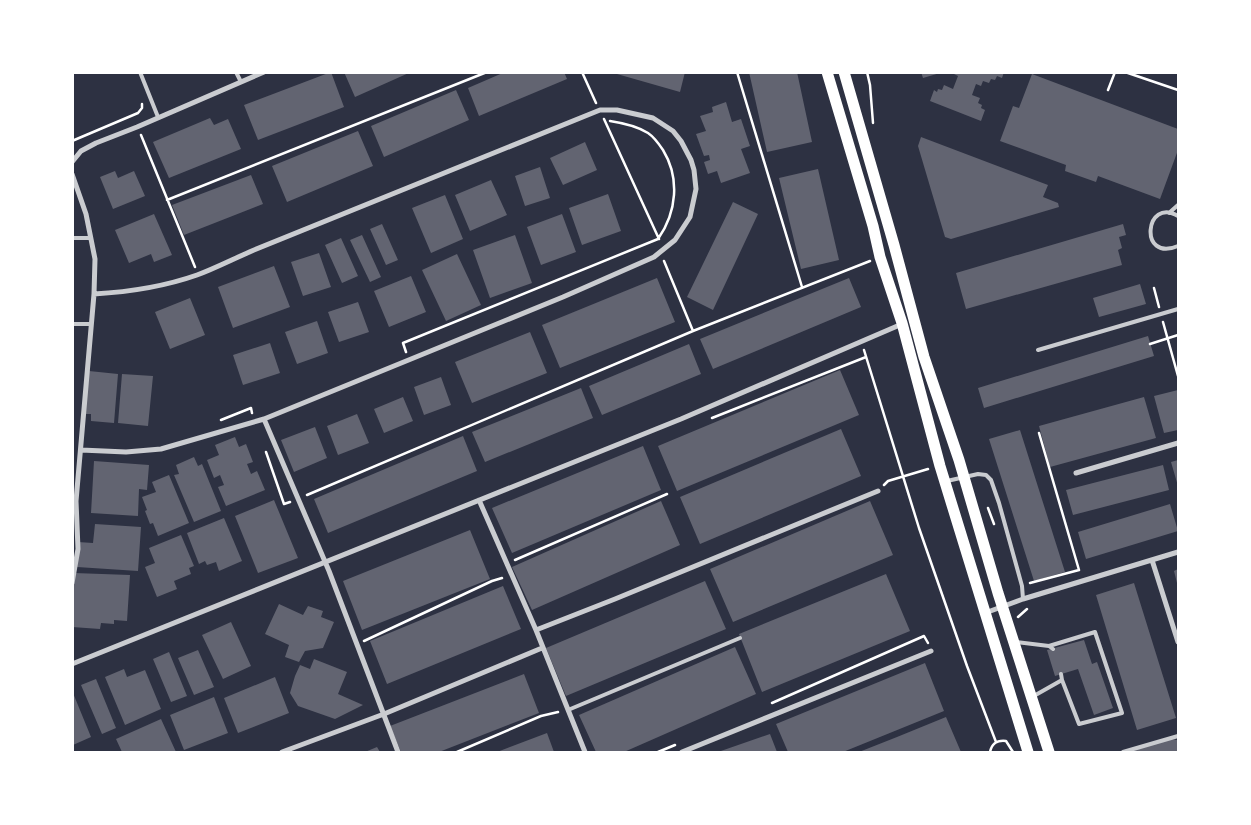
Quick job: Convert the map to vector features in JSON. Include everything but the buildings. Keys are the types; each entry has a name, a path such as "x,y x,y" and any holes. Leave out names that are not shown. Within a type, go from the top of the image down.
{"main road":[{"path":"827,72 873,226 880,257 924,357 964,476 1047,752"},
{"path":"844,72 894,245 908,322 945,482 1028,752"}],"street":[{"path":"72,162 82,151 96,143 264,72"},
{"path":"81,450 126,452 161,449 256,422 563,297 654,257 668,247 686,225 695,197 696,180 691,160 673,130 653,118 618,110 600,110 198,274 175,282 131,292 94,294"},
{"path":"72,174 86,214 95,259 94,294 76,501 78,549 72,583"},
{"path":"72,664 682,419 908,322"},
{"path":"264,419 325,563 398,752"},
{"path":"1076,473 1178,443"},
{"path":"536,630 878,491"},
{"path":"479,500 536,630 584,752"},
{"path":"72,557 78,549"},
{"path":"985,613 1023,599 1178,552"},
{"path":"1152,560 1178,642"},
{"path":"282,752 384,714 542,648"},
{"path":"682,752 931,650"}],"lane":[{"path":"140,72 158,117"},
{"path":"236,72 240,82"},
{"path":"1178,205 1169,213 1156,217 1150,230 1151,238 1156,244 1163,248 1171,249 1178,246"},
{"path":"1169,213 1178,216"},
{"path":"72,238 92,238"},
{"path":"1038,350 1178,309"},
{"path":"72,324 90,324"},
{"path":"945,482 964,476 986,475 991,480 1022,586 1023,599"},
{"path":"1014,642 1049,646 1095,632 1122,713 1078,724 1061,674"},
{"path":"568,710 740,638"},
{"path":"1049,646 1053,649"},
{"path":"1031,698 1062,680"},
{"path":"1123,752 1178,736"}],"path":[{"path":"167,200 487,72"},
{"path":"582,72 658,239 668,247"},
{"path":"737,72 802,287"},
{"path":"1108,90 1115,72"},
{"path":"1125,72 1178,90"},
{"path":"72,141 138,113 142,108 142,102"},
{"path":"409,360 403,343 658,239 669,220 675,192 674,177 669,160 659,144 648,132 627,124 604,120"},
{"path":"137,127 198,274"},
{"path":"661,252 693,331"},
{"path":"264,445 284,504 693,331 880,257"},
{"path":"1154,288 1178,376"},
{"path":"1150,344 1178,335"},
{"path":"861,341 902,476 967,666 996,742"},
{"path":"216,422 251,408 256,422"},
{"path":"1039,433 1079,570"},
{"path":"878,491 888,480 931,468"},
{"path":"507,564 667,494"},
{"path":"357,644 492,581 511,575"},
{"path":"1016,622 1026,610 1035,607"},
{"path":"770,704 924,636 931,650"},
{"path":"458,752 541,716 568,710"},
{"path":"996,742 1006,741 1013,752"},
{"path":"990,752 996,742"},
{"path":"658,752 676,745"}]}
